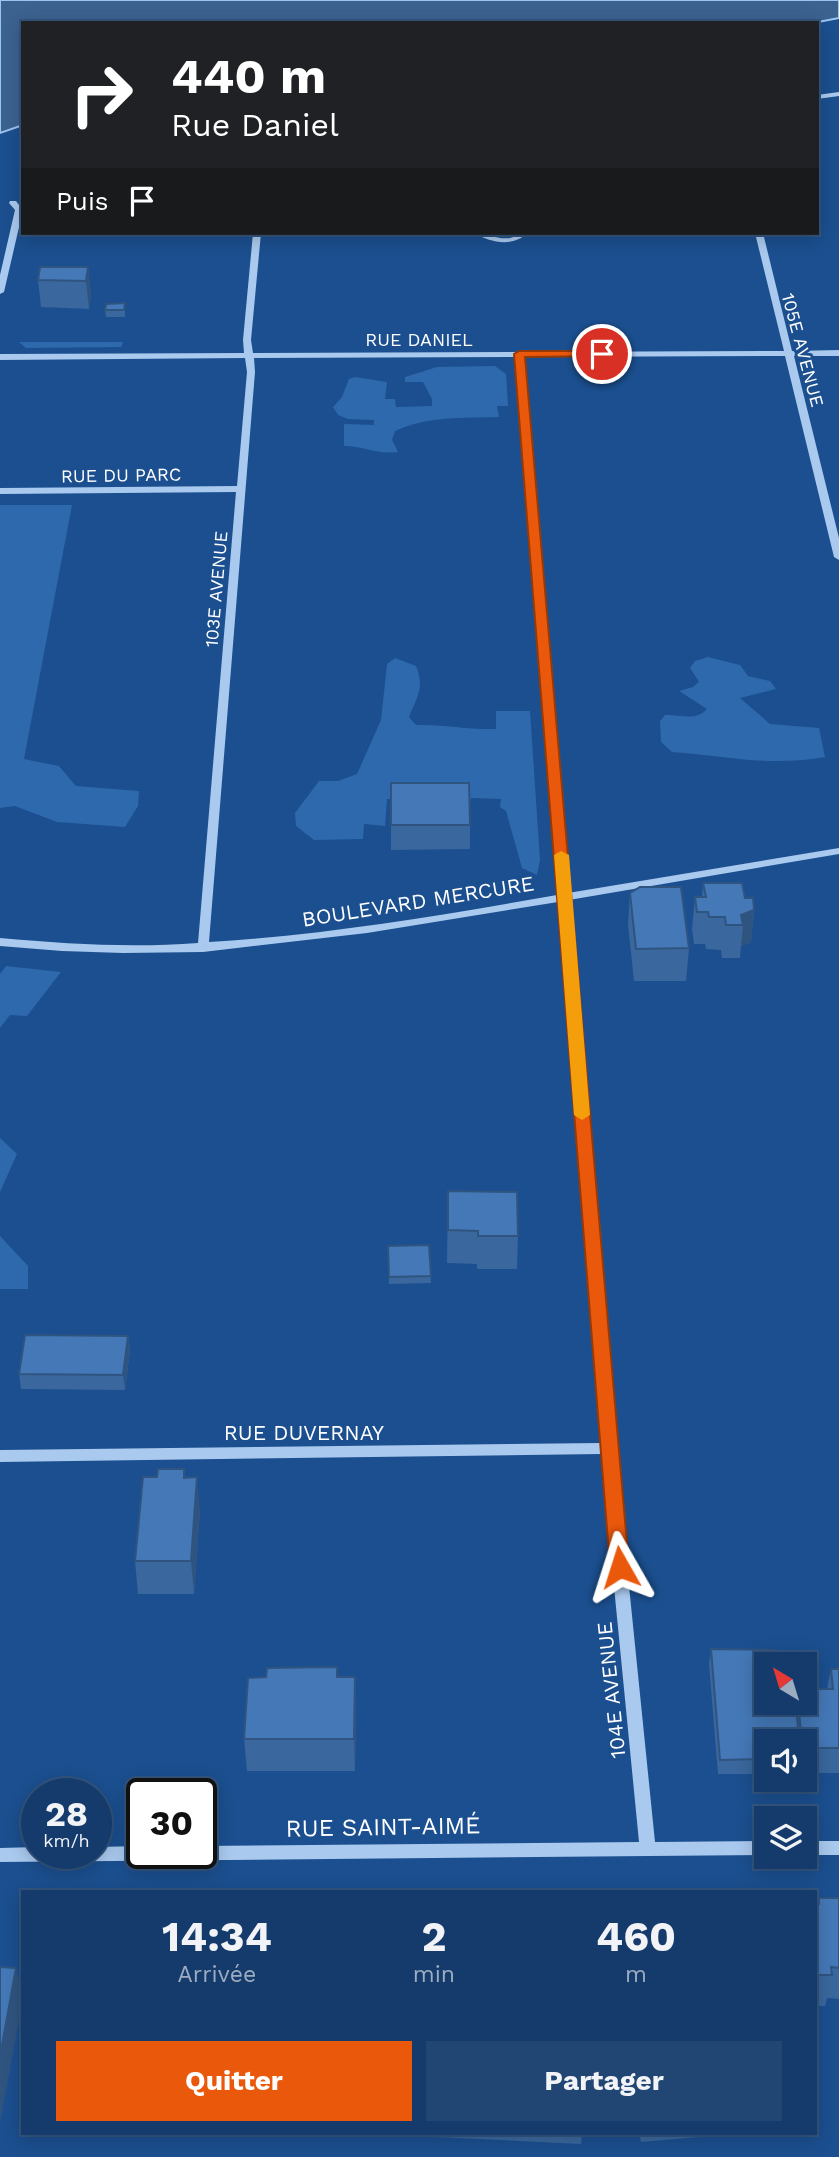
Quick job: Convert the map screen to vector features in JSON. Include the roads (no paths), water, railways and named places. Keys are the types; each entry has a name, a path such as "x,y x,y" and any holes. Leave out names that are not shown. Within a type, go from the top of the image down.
{"street":[{"path":"819,97 839,94"},
{"path":"2,205 21,200"},
{"path":"0,292 19,210 13,202"},
{"name":"103E AVENUE","path":"203,948 242,489 250,356 247,340 257,235"},
{"path":"487,235 509,240 521,235"},
{"name":"105E AVENUE","path":"759,235 839,557"},
{"name":"RUE DANIEL","path":"0,357 839,353"},
{"name":"104E AVENUE","path":"519,354 608,1448 648,1849"},
{"name":"RUE DU PARC","path":"0,491 242,489"},
{"name":"BOULEVARD MERCURE","path":"0,942 67,948 203,948 346,932 839,851"},
{"name":"RUE DUVERNAY","path":"0,1455 608,1448"},
{"path":"817,1848 839,1847"},
{"name":"RUE SAINT-AIMÉ","path":"0,1855 754,1848"}]}
